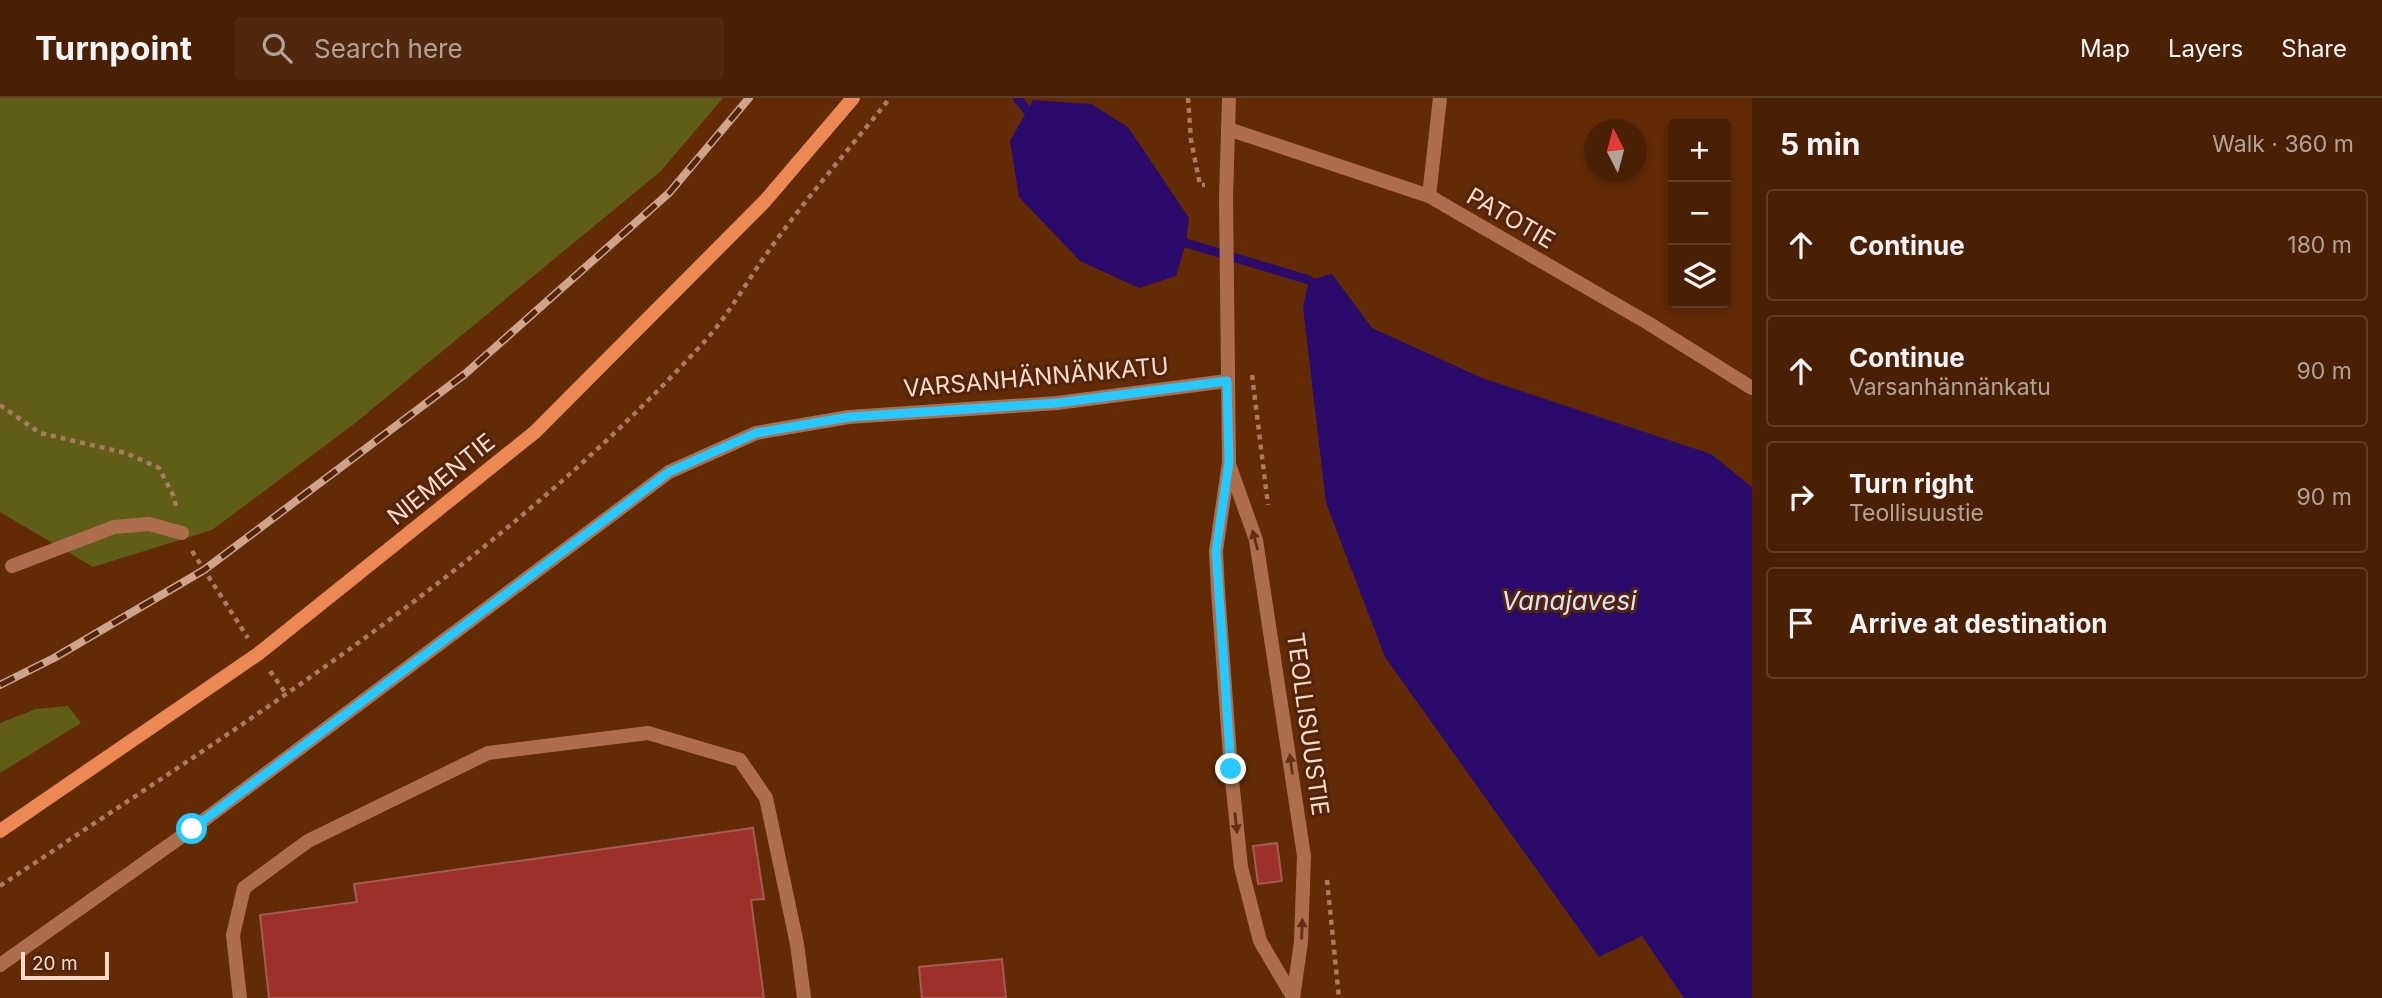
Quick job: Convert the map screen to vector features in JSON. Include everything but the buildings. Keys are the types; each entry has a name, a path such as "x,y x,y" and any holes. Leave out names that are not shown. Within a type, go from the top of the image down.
{"main road":[{"name":"NIEMENTIE","path":"0,831 258,654 535,432 765,201 853,98"}],"lane":[{"name":"TEOLLISUUSTIE","path":"1229,98 1226,198 1229,462 1216,551 1231,769 1241,867 1260,941 1290,998"},
{"path":"1429,196 1440,98"},
{"name":"PATOTIE","path":"1228,129 1429,196 1648,323 1752,388"},
{"name":"VARSANHÄNNÄNKATU","path":"0,965 192,829 669,472 756,433 849,417 1057,403 1227,381"},
{"name":"TEOLLISUUSTIE","path":"1229,462 1256,540 1304,856 1301,942 1290,998"},
{"path":"12,566 114,527 149,524 182,533"},
{"path":"240,998 233,935 244,888 308,841 488,753 648,733 740,760 766,797 797,944 804,998"}],"path":[{"path":"0,886 339,658 489,544 607,440 706,340 772,246 890,98"},
{"path":"1327,878 1339,998"}],"shaded area":[{"path":"0,98 723,98 661,171 354,424 212,530 93,567 0,512"},
{"path":"68,706 81,723 0,773 0,723 36,709"}],"water":[{"path":"1033,100 1091,104 1128,127 1189,218 1186,243 1176,276 1139,288 1080,261 1019,197 1010,141"},
{"name":"Vanajavesi","path":"1332,274 1372,328 1482,378 1711,454 1752,487 1752,998 1684,998 1642,936 1599,957 1385,657 1326,503 1303,307 1309,280"}],"waterway":[{"path":"1017,98 1027,110"},
{"path":"1186,243 1309,280"}],"railway":[{"path":"0,685 54,658 204,570 465,374 669,193 749,98"}],"route":[{"path":"192,829 669,472 756,433 849,417 1057,403 1227,381 1229,462 1216,551 1231,769"}]}
